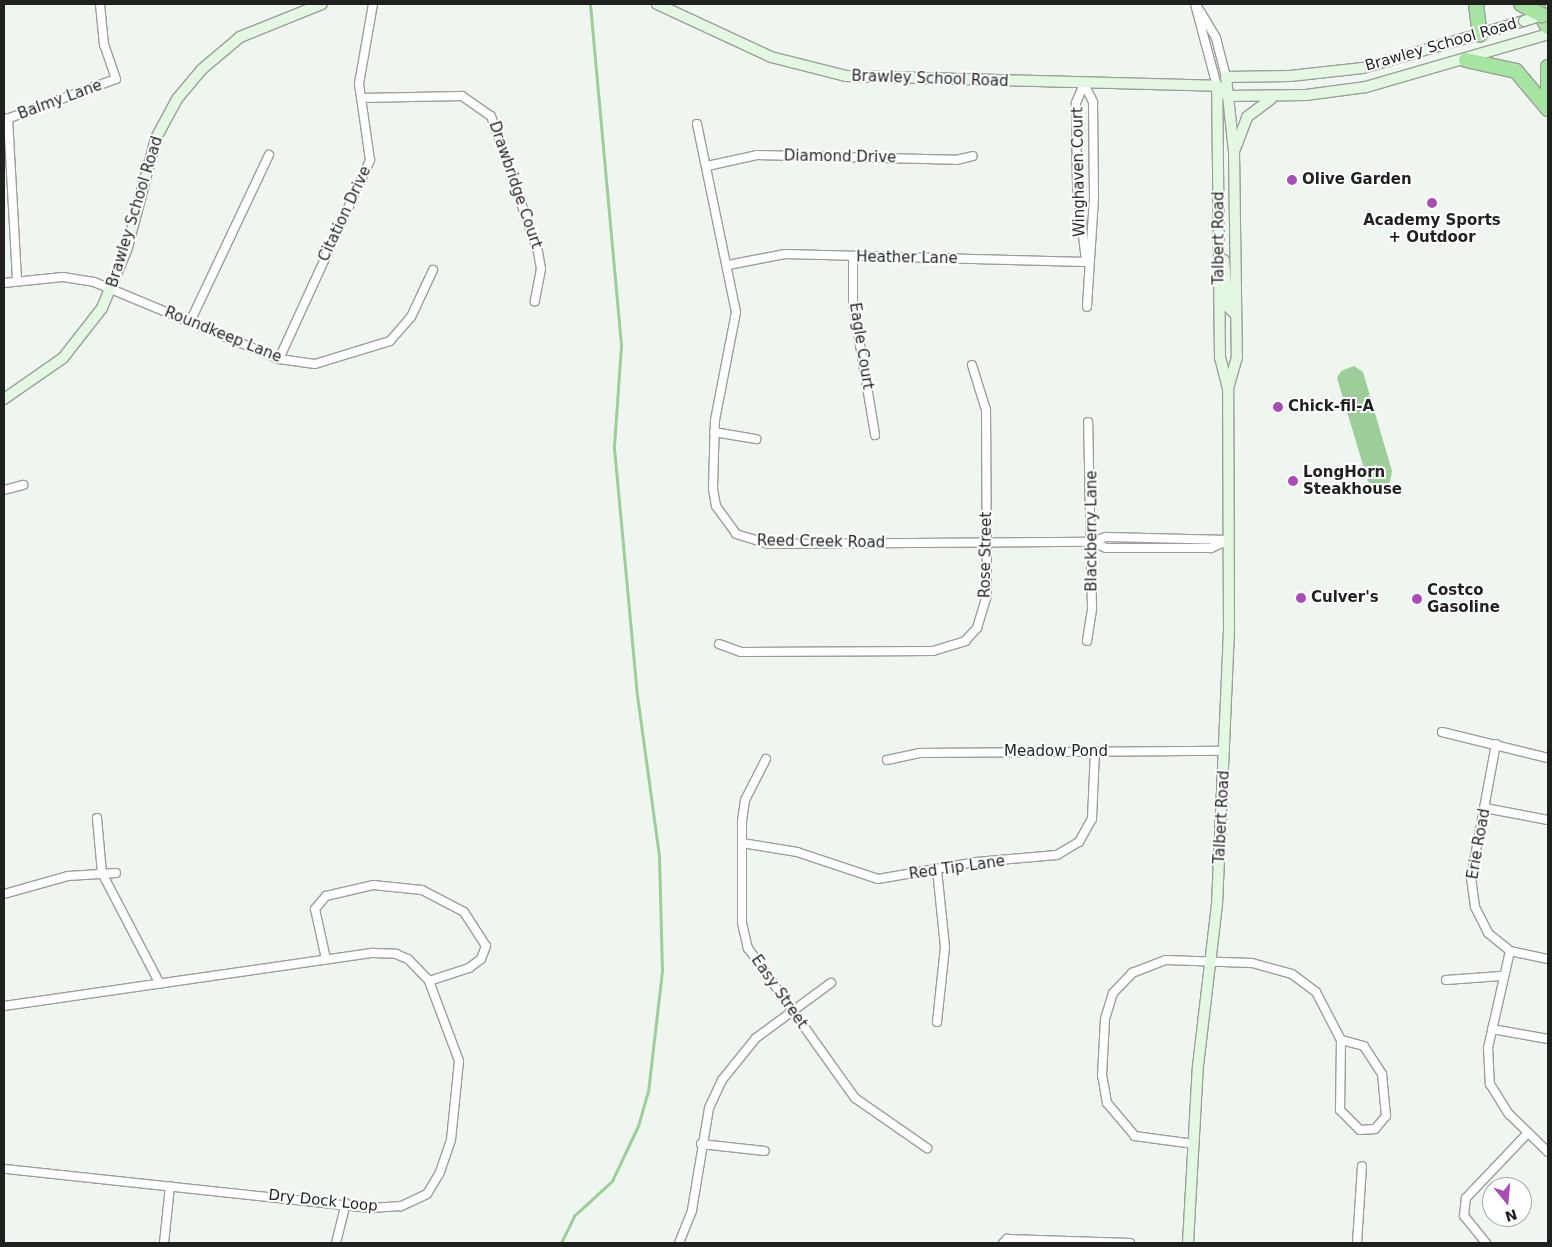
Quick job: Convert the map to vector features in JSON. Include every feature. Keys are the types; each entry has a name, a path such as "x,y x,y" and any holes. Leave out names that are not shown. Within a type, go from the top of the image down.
{"highway":[{"path":"1476,4 1480,35"},
{"path":"1521,4 1544,16"},
{"path":"1466,60 1516,71 1548,109"},
{"path":"1548,67 1548,95"}],"main road":[{"name":"Brawley School Road","path":"4,399 47,372 77,344 112,289 149,158 177,99 201,70 240,37 322,4"},
{"name":"Brawley School Road","path":"656,4 771,57 846,76 1084,84 1218,86"},
{"name":"Brawley School Road","path":"1226,76 1348,70 1544,16"},
{"name":"Brawley School Road","path":"1228,96 1276,97 1374,86 1548,34"},
{"path":"1226,76 1218,86 1228,96"},
{"name":"Talbert Road","path":"1226,76 1234,152 1237,357 1228,389"},
{"name":"Talbert Road","path":"1188,1243 1198,1066 1212,962 1225,751 1229,540 1228,389 1220,358 1218,86"},
{"path":"1234,152 1250,112 1276,97"},
{"path":"1218,221 1228,307 1236,315"}],"street":[{"name":"Balmy Lane","path":"6,119 116,79 104,44 100,4"},
{"name":"Citation Drive","path":"279,359 370,160 370,135 361,98 360,66 373,4"},
{"path":"1196,4 1216,38 1226,76"},
{"path":"1196,4 1218,86"},
{"name":"Winghaven Court","path":"1084,84 1093,102 1094,141 1094,198 1086,262"},
{"name":"Winghaven Court","path":"1084,84 1076,103 1077,186 1086,262 1087,307"},
{"name":"Drawbridge Court","path":"361,98 462,96 491,116 538,252 541,269 535,301"},
{"path":"6,119 17,280"},
{"name":"Reed Creek Road","path":"697,124 728,265 735,333 714,432 716,506 736,534 751,542 1092,542 1106,537 1229,540"},
{"path":"190,322 268,155"},
{"name":"Diamond Drive","path":"707,166 758,155 956,160 973,156"},
{"name":"Heather Lane","path":"728,265 777,255 1086,262"},
{"name":"Eagle Court","path":"853,257 853,303 875,435"},
{"name":"Roundkeep Lane","path":"4,283 17,280 74,278 112,289 279,359 315,364 390,341 411,317 433,270"},
{"name":"Rose Street","path":"719,644 741,652 950,648 965,641 985,613 987,543 986,410 972,366"},
{"name":"Blackberry Lane","path":"1087,641 1092,608 1088,422"},
{"path":"714,432 756,439"},
{"path":"4,490 23,485"},
{"name":"Reed Creek Road","path":"1092,542 1106,548 1211,548 1229,540"},
{"path":"1442,732 1548,758"},
{"name":"Erie Road","path":"1496,744 1472,895 1480,922 1510,952"},
{"name":"Red Tip Lane","path":"742,843 797,852 865,878 1041,858 1071,848 1092,819 1095,751"},
{"name":"Meadow Pond","path":"887,760 919,752 1225,751"},
{"name":"Easy Street","path":"766,759 745,800 742,843 746,939 792,1011 855,1098 927,1148"},
{"path":"1485,808 1548,820"},
{"path":"97,818 102,873 160,984"},
{"path":"937,869 945,936 937,1022"},
{"path":"4,894 68,876 116,872"},
{"path":"326,959 315,909 326,896 373,885 422,890 464,912 486,946 481,958 469,968 429,981"},
{"path":"1548,959 1510,952 1501,976 1492,1029 1490,1084 1498,1100 1548,1152"},
{"name":"Dry Dock Loop","path":"4,1006 326,959 396,954 408,959 429,981 459,1060 451,1140 439,1174 427,1194 401,1206 371,1208 346,1203 4,1168"},
{"path":"1194,1144 1142,1138 1115,1117 1102,1083 1104,1027 1113,994 1132,973 1166,960 1252,963 1292,974 1316,992 1341,1040 1340,1110 1360,1130 1375,1128 1386,1116 1382,1074 1364,1046 1341,1040"},
{"path":"1446,980 1501,976"},
{"path":"679,1243 692,1210 701,1144 722,1080 756,1038 831,983"},
{"path":"1492,1029 1548,1039"},
{"path":"1486,1243 1464,1216 1466,1198 1528,1133"},
{"path":"701,1144 765,1151"},
{"path":"1357,1243 1362,1166"},
{"path":"164,1243 170,1186"},
{"path":"336,1243 346,1203"},
{"path":"1003,1243 1007,1239 1130,1243"}],"shaded area":[{"path":"1354,366 1363,372 1392,471 1390,482 1380,487 1368,482 1337,378 1341,371"}],"waterway":[{"path":"561,1243 574,1216 612,1181 638,1126 648,1092 662,971 659,856 637,696 614,446 621,345 590,4"}],"place":[{"name":"Olive Garden","path":"1292,180"},
{"name":"Academy Sports + Outdoor","path":"1432,203"},
{"name":"Chick-fil-A","path":"1278,407"},
{"name":"LongHorn Steakhouse","path":"1293,481"},
{"name":"Culver's","path":"1301,598"},
{"name":"Costco Gasoline","path":"1417,599"}]}
